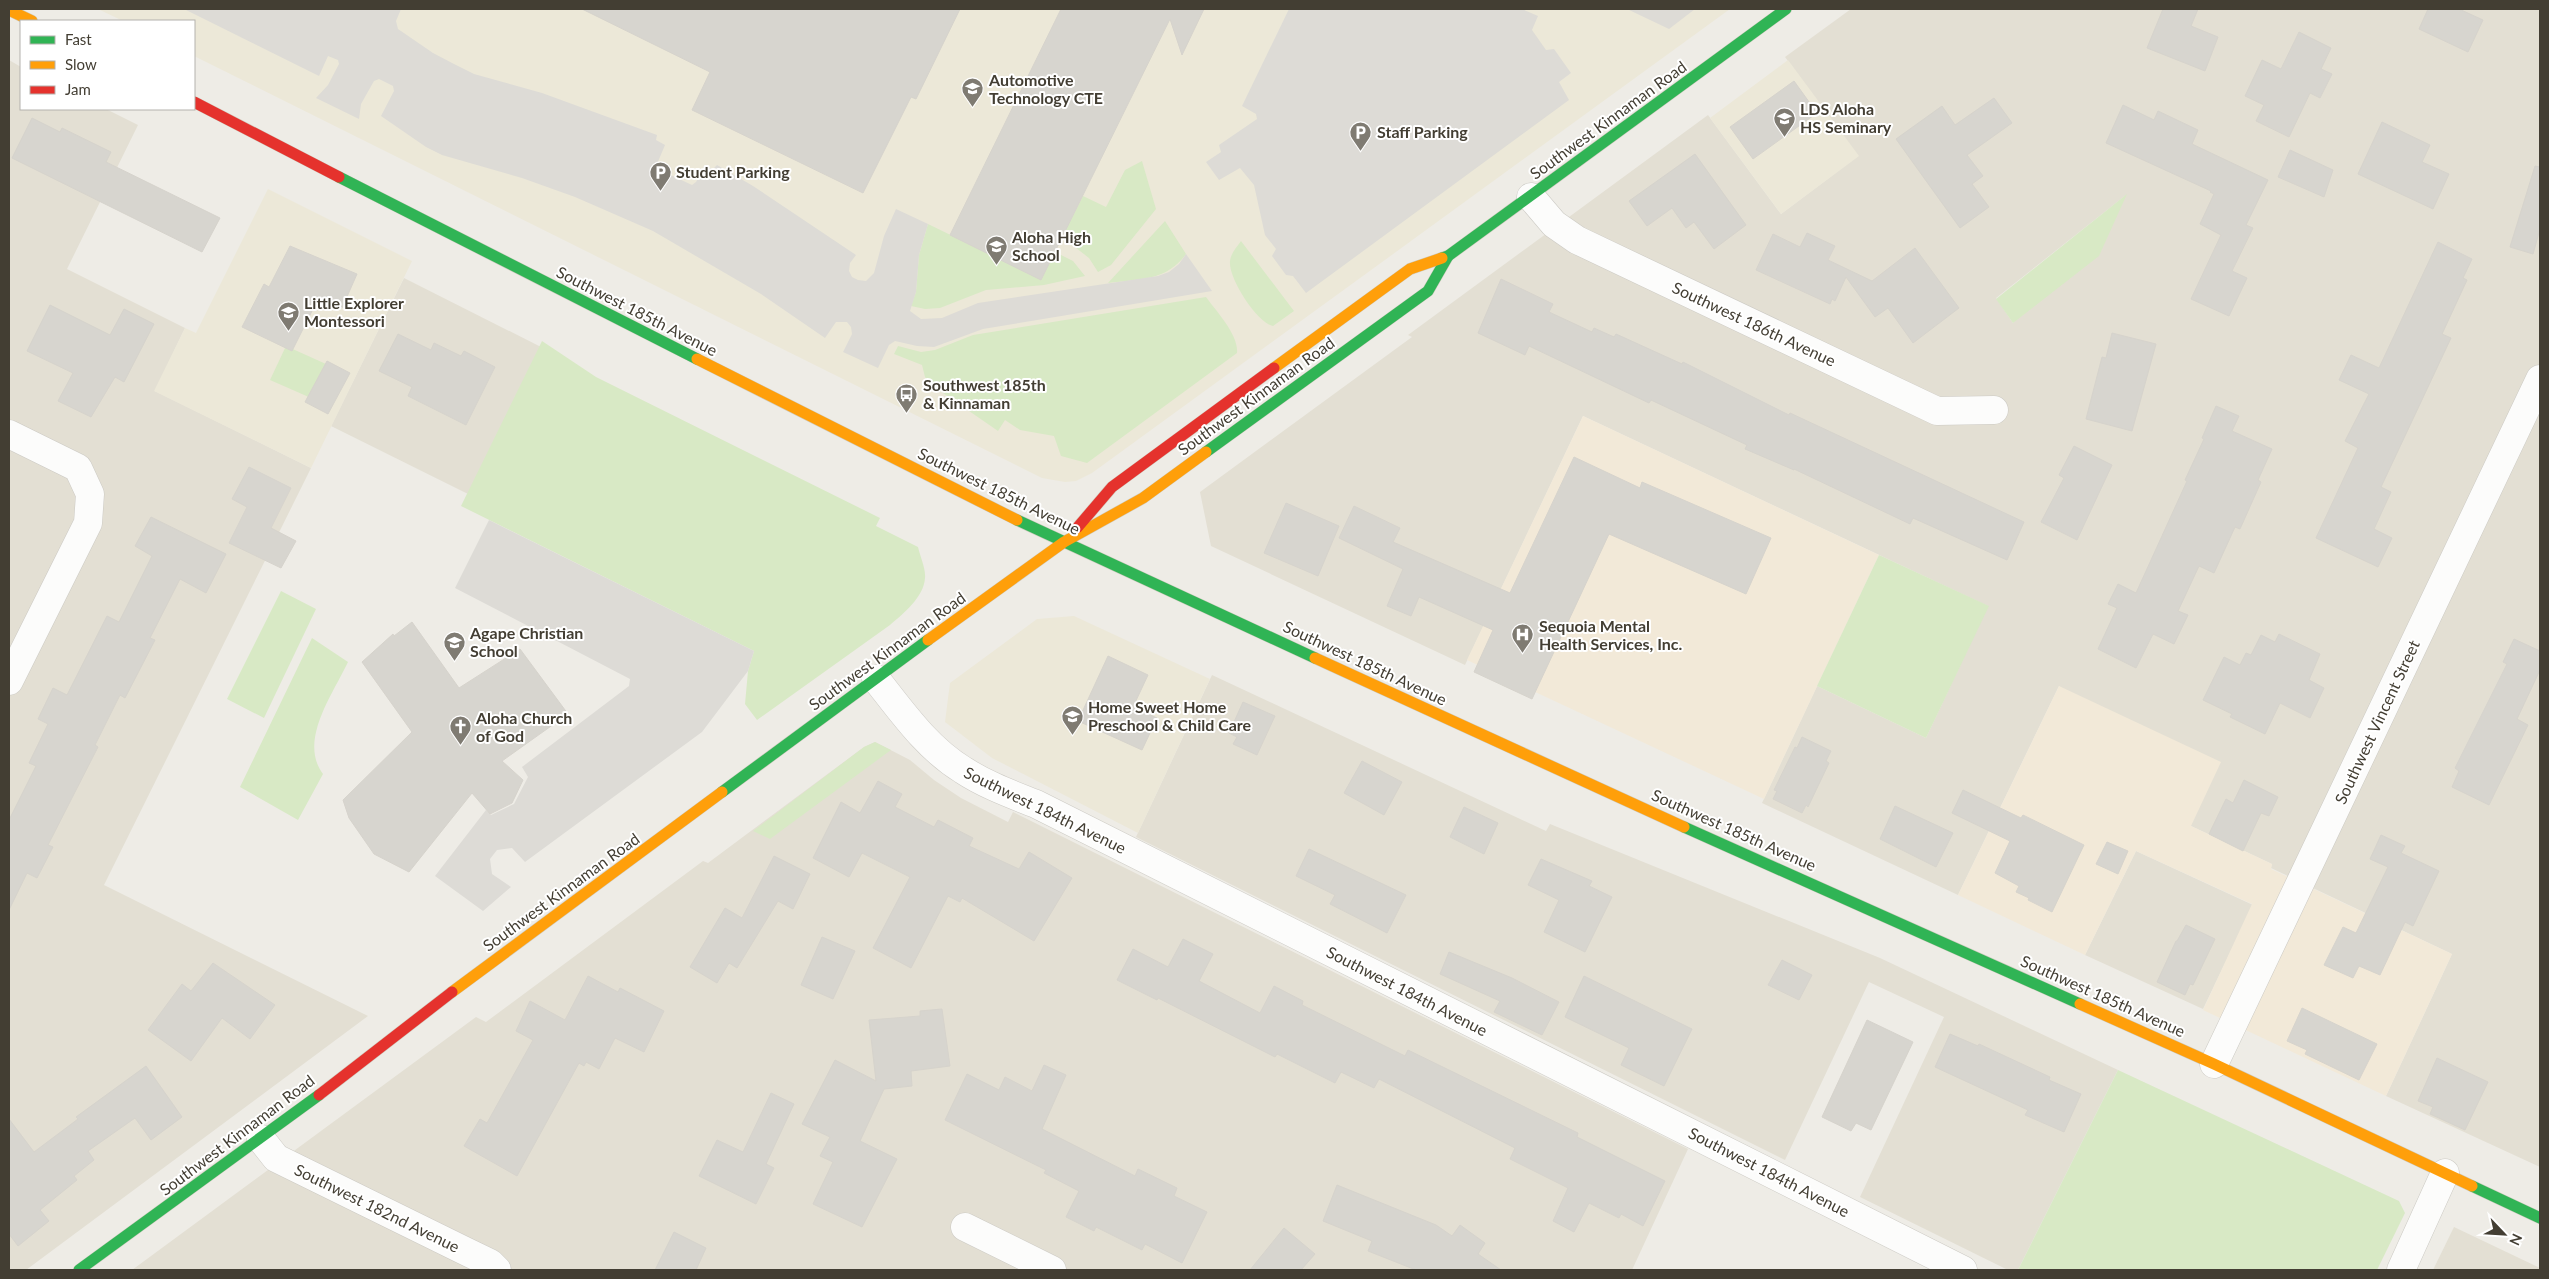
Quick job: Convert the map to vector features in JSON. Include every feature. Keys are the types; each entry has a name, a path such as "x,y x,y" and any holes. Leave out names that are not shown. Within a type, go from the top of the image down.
{"main road":[{"name":"Southwest Kinnaman Road","path":"1064,542 1112,487 1410,269 1448,256 1786,9"},
{"path":"9,10 30,20"},
{"name":"Southwest 185th Avenue","path":"195,103 541,281 1064,542 1508,748 2214,1064 2540,1218"},
{"name":"Southwest Kinnaman Road","path":"79,1270 261,1140 493,961 1064,542 1143,498 1428,291 1448,256"}],"street":[{"name":"Southwest 186th Avenue","path":"1531,197 1554,224 1577,240 1937,411 1994,410"},
{"name":"Southwest Vincent Street","path":"2214,1064 2540,379"},
{"path":"9,434 78,468 90,494 88,522 9,681"},
{"name":"Southwest 184th Avenue","path":"876,679 920,735 961,770 997,788 1036,804 1963,1270"},
{"name":"Southwest 182nd Avenue","path":"261,1140 276,1158 490,1263 497,1270"},
{"path":"2401,1270 2445,1172"},
{"path":"965,1228 1052,1270"}],"shaded area":[{"name":"Aloha High School","path":"98,9 1730,9 1092,473 1076,481 1065,482 1042,478 195,56 195,20 121,20"},
{"name":"Student Parking","path":"184,9 401,9 396,21 398,29 433,53 474,74 542,93 657,135 656,140 665,145 657,164 658,169 692,185 696,182 704,166 713,169 717,165 753,186 856,255 850,263 849,271 852,277 858,280 866,281 874,273 884,236 896,209 928,224 919,255 916,292 910,311 921,319 942,318 978,303 1158,276 1169,272 1179,264 1186,254 1212,291 983,329 934,347 917,346 895,341 889,345 878,368 843,352 852,334 851,327 847,322 836,322 825,338 761,294 653,231 575,197 522,178 442,155 426,147 381,116 394,91 393,86 379,79 374,81 361,104 359,119 316,98 328,85 339,64 338,60 328,56 319,76"},
{"name":"Staff Parking","path":"1289,9 1522,9 1538,16 1532,30 1546,50 1554,49 1571,73 1559,82 1569,100 1306,293 1293,276 1286,275 1272,256 1276,249 1265,235 1254,185 1240,168 1219,180 1206,162 1221,152 1219,145 1257,119 1256,114 1242,106"},
{"path":"1627,9 1695,9 1669,29"},
{"path":"1851,9 2540,9 2540,1167 2386,1096 2452,954 2271,868 2272,864 2191,826 2059,686 1958,895 1762,803 1817,686 1926,738 1988,606 1583,416 1465,665 1211,546 1200,492 1412,337 1408,335 1708,115 1781,214 1858,156 1785,57","holes":["2126,195 2013,323 1996,298"]},
{"path":"9,60 20,66 20,110 108,110 138,125 67,269 185,328 155,391 311,468 104,885 368,1016 26,1270 9,1270"},
{"name":"LDS Aloha HS Seminary","path":"1788,60 1859,156 1781,214 1710,118"},
{"name":"Little Explorer Montessori","path":"268,189 412,261 311,468 154,391 185,328 196,333"},
{"path":"404,278 543,348 470,495 331,426"},
{"path":"1583,416 1879,555 1764,799 1467,660"},
{"path":"489,520 754,651 748,671 702,732 525,862 512,848 497,850 490,859 492,874 511,887 483,911 435,876 486,810 491,815 514,804 528,777 522,767 629,686 630,679 455,588"},
{"name":"Home Sweet Home Preschool & Child Care","path":"1074,616 1210,679 1138,833 992,758 945,722 950,683 1037,619"},
{"path":"1212,675 1546,831 1550,824 1880,958 2118,1070 2018,1270 2008,1270 1860,1197 1944,1017 1869,982 1785,1160 1136,837"},
{"path":"2059,686 2221,762 2191,826 2272,864 2271,869 2452,954 2386,1096 2203,1010 2252,904 2136,851 2085,955 1958,895"},
{"path":"875,742 910,760 934,780 961,798 1008,822 1013,812 1688,1149 1632,1270 132,1270 476,1017 486,1022 703,861 708,863 864,747"},
{"path":"2136,851 2253,905 2203,1009 2085,955"},
{"path":"2454,1227 2540,1268 2540,1270 2433,1270"}],"green space":[{"path":"1142,161 1156,209 1111,265 1098,272 1089,258 1062,237 1083,196 1106,207 1125,170"},
{"path":"2127,194 2099,256 2013,323 1996,299"},
{"path":"1165,221 1186,254 1178,263 1161,274 1152,277 1108,283"},
{"path":"928,224 1041,279 1055,252 1073,261 1085,276 1044,285 986,290 940,308 925,309 911,306 916,292 919,255"},
{"path":"1241,241 1294,311 1273,326 1266,323 1252,309 1234,278 1230,261"},
{"path":"1206,297 1231,331 1237,346 1237,353 1087,463 1061,456 1054,436 1020,430 1005,420 998,431 930,384 925,377 922,365 894,354 898,346 921,352 935,350 973,335"},
{"path":"542,341 596,377 880,518 876,526 918,547 925,578 924,585 917,598 890,625 757,720 745,704 748,671 754,651 461,506"},
{"path":"286,346 326,364 311,398 270,380"},
{"path":"1879,555 1989,606 1926,738 1817,686"},
{"path":"281,591 316,609 264,718 227,699"},
{"path":"312,638 348,662 320,718 316,732 314,747 316,761 323,774 298,820 240,787"},
{"path":"875,742 891,750 770,839 753,831 864,747"},
{"path":"2118,1070 2399,1201 2405,1213 2377,1270 2018,1270"}],"building":[{"path":"582,9 960,9 916,99 911,97 863,193 692,110 710,72"},
{"path":"1061,9 1204,9 1182,55 1170,19 1041,280 950,235"},
{"path":"2163,9 2198,9 2191,26 2218,37 2205,71 2147,48"},
{"path":"2428,9 2459,9 2483,20 2468,52 2419,29"},
{"path":"2299,32 2331,48 2321,69 2332,74 2320,98 2310,93 2289,137 2256,121 2264,105 2245,96 2262,60 2281,69"},
{"path":"1794,81 1817,113 1753,159 1730,127"},
{"path":"1994,98 2012,123 1967,155 1983,176 1972,184 1989,207 1960,228 1896,139 1942,106 1955,125"},
{"path":"2123,105 2154,120 2158,111 2198,130 2192,144 2268,180 2246,225 2253,228 2232,271 2247,278 2229,316 2191,299 2221,235 2200,224 2214,194 2106,143"},
{"path":"32,118 60,132 62,128 111,152 106,162 220,218 202,252 12,158"},
{"path":"2382,122 2430,145 2422,162 2449,174 2433,209 2358,174"},
{"path":"2290,150 2333,170 2324,197 2278,177"},
{"path":"1695,154 1746,225 1714,249 1694,222 1686,228 1672,208 1647,226 1629,201"},
{"path":"2535,166 2540,167 2540,229 2533,254 2510,247"},
{"path":"1807,233 1835,246 1828,260 1872,281 1915,248 1959,308 1913,343 1888,308 1875,317 1846,277 1835,301 1832,299 1830,304 1756,270 1773,234 1800,247"},
{"path":"2438,242 2472,259 2463,278 2467,280 2442,334 2451,338 2381,487 2391,492 2374,529 2392,538 2378,567 2316,538 2358,448 2345,441 2369,394 2339,380 2351,355 2379,368"},
{"path":"290,246 357,274 342,308 319,297 292,351 242,327 264,284 269,287"},
{"path":"1501,279 1553,304 1549,312 1592,332 1594,328 1614,337 1616,334 1682,364 1683,362 1789,415 1790,413 2024,522 2007,560 1913,518 1910,524 1794,469 1745,449 1747,445 1651,400 1649,403 1529,346 1525,355 1478,333"},
{"path":"50,305 110,335 124,309 154,324 124,382 115,377 91,417 58,401 73,373 27,351"},
{"path":"2112,333 2156,344 2132,431 2086,419 2102,357 2106,358"},
{"path":"398,334 431,350 434,343 461,356 464,351 495,367 466,425 408,396 412,387 379,371"},
{"path":"327,361 350,373 328,414 305,402"},
{"path":"2216,406 2239,416 2232,431 2272,449 2258,480 2261,482 2240,529 2235,527 2214,573 2199,566 2178,611 2188,615 2174,644 2153,634 2136,668 2098,649 2117,608 2108,604 2118,584 2136,593 2187,481 2185,480 2204,439 2202,438"},
{"path":"2074,446 2112,465 2077,540 2041,522 2064,478 2059,475"},
{"path":"1574,457 1640,488 1642,482 1771,538 1746,594 1609,534 1532,699 1474,672 1493,630 1419,597 1411,616 1387,606 1403,569 1339,538 1354,506 1400,528 1393,542 1510,593"},
{"path":"249,467 291,488 271,528 296,541 281,568 229,543 247,507 232,499"},
{"path":"1286,503 1339,526 1318,576 1264,553"},
{"path":"151,517 226,554 206,593 180,579 150,638 155,640 125,698 120,695 95,745 98,747 48,845 53,847 37,878 27,873 9,910 9,820 36,766 29,763 48,724 38,719 53,688 67,695 107,616 119,622 152,556 135,546"},
{"name":"Aloha Church of God","path":"412,622 459,688 520,649 568,714 502,761 523,780 512,803 490,814 472,793 409,872 374,854 349,818 343,800 412,732 362,662 393,634 394,636"},
{"path":"2279,634 2320,654 2309,680 2324,688 2310,718 2280,703 2265,734 2230,717 2232,714 2203,700 2224,657 2240,665 2246,653 2251,655 2261,635 2275,642"},
{"path":"2514,639 2540,651 2540,670 2517,719 2528,725 2489,805 2452,787 2459,771 2455,768 2507,664 2503,662"},
{"path":"1108,656 1148,675 1133,707 1157,718 1142,750 1078,721"},
{"path":"1243,702 1275,716 1257,755 1233,744 1237,737 1229,733"},
{"path":"1802,737 1831,751 1826,761 1829,763 1808,807 1806,805 1802,813 1773,799 1777,791 1774,790 1795,747 1797,748"},
{"path":"1362,761 1402,782 1384,815 1344,793"},
{"path":"2244,780 2278,797 2269,816 2261,813 2243,851 2209,834 2226,799 2233,803"},
{"path":"878,781 902,794 895,807 934,827 938,820 973,838 969,846 1019,869 1029,852 1072,878 1034,941 962,898 960,902 948,896 911,968 873,948 910,877 862,853 849,877 813,858 841,802 860,813"},
{"path":"1963,790 2021,818 2023,815 2084,845 2052,912 2016,892 2019,886 1995,873 2010,841 1952,813"},
{"path":"1895,806 1953,833 1936,867 1880,839"},
{"path":"1464,807 1498,823 1484,854 1450,837"},
{"path":"2381,835 2405,846 2401,853 2439,871 2413,926 2405,922 2380,975 2359,966 2353,978 2324,965 2343,927 2356,933 2388,867 2370,859"},
{"path":"2107,842 2128,851 2118,874 2096,864"},
{"path":"1309,849 1406,895 1387,933 1330,904 1335,895 1296,876"},
{"path":"774,856 810,874 793,909 778,901 737,968 729,963 717,983 690,967 725,908 742,918"},
{"path":"1541,859 1592,881 1589,886 1612,897 1585,952 1544,932 1559,900 1528,885"},
{"path":"2186,925 2215,939 2193,985 2190,984 2185,995 2157,982 2176,941"},
{"path":"822,937 855,951 833,999 801,985"},
{"path":"1183,939 1213,954 1199,981 1260,1013 1274,986 1303,1001 1302,1005 1405,1056 1408,1050 1578,1133 1577,1137 1665,1181 1643,1226 1621,1214 1619,1218 1589,1203 1574,1232 1553,1221 1568,1188 1510,1159 1515,1148 1379,1079 1374,1088 1341,1072 1335,1083 1277,1054 1275,1057 1158,998 1157,1000 1117,980 1133,949 1168,967"},
{"path":"1449,952 1512,978 1559,1002 1542,1035 1494,1012 1500,1001 1440,974"},
{"path":"1782,960 1812,975 1799,1000 1768,985"},
{"path":"213,963 275,1005 250,1039 222,1018 191,1061 148,1030 182,984 191,991"},
{"path":"588,976 618,992 620,988 664,1011 644,1052 615,1038 599,1069 586,1062 584,1066 579,1063 517,1176 464,1146 480,1119 487,1123 533,1040 516,1031 530,1001 565,1020"},
{"path":"1584,976 1692,1029 1664,1086 1621,1065 1629,1048 1565,1017"},
{"path":"2302,1008 2377,1044 2359,1080 2305,1054 2307,1050 2287,1041"},
{"path":"942,1009 950,1066 911,1071 912,1086 884,1089 860,1141 897,1159 862,1227 813,1204 833,1162 820,1156 830,1137 802,1124 835,1060 876,1081 869,1020 920,1016 920,1011"},
{"path":"1867,1020 1913,1042 1871,1130 1856,1123 1851,1131 1822,1117"},
{"path":"1950,1034 1978,1046 1979,1044 2050,1077 2049,1080 2081,1094 2064,1132 2025,1115 2028,1110 1935,1067"},
{"path":"2437,1058 2488,1082 2465,1130 2430,1114 2433,1107 2418,1101"},
{"path":"1044,1065 1066,1075 1042,1129 1135,1176 1138,1169 1177,1188 1174,1196 1207,1212 1182,1263 1145,1244 1142,1250 1096,1227 1094,1231 1066,1217 1079,1191 1044,1173 1046,1170 945,1120 967,1074 999,1090 1005,1077 1032,1091"},
{"path":"146,1066 182,1117 151,1140 135,1118 88,1151 94,1160 74,1176 77,1180 40,1210 49,1221 18,1246 9,1234 9,1119 34,1152 78,1119 76,1117"},
{"path":"771,1093 794,1104 766,1164 774,1168 756,1204 699,1176 717,1140 743,1152"},
{"path":"1337,1185 1436,1225 1452,1236 1460,1225 1485,1243 1478,1254 1501,1270 1416,1270 1368,1251 1372,1241 1323,1221"},
{"path":"1284,1228 1315,1254 1301,1270 1250,1270"},
{"path":"674,1232 706,1248 696,1270 655,1270"}],"traffic: fast":[{"path":"1442,258 1448,256 1786,9"},
{"path":"339,177 697,359"},
{"path":"1206,452 1428,291 1448,256"},
{"path":"1017,520 1315,658"},
{"path":"722,792 928,640"},
{"path":"1684,827 2080,1004"},
{"path":"79,1270 319,1095"},
{"path":"2472,1186 2540,1218"}],"traffic: slow":[{"path":"9,10 30,20"},
{"path":"1274,368 1410,269 1442,258"},
{"path":"697,359 1017,520"},
{"path":"928,640 1064,542 1143,498 1206,452"},
{"path":"1315,658 1684,827"},
{"path":"452,992 722,792"},
{"path":"2080,1004 2214,1064 2472,1186"}],"traffic: jam":[{"path":"195,103 339,177"},
{"path":"1077,528 1112,487 1274,368"},
{"path":"319,1095 452,992"}],"place":[{"name":"Automotive Technology CTE","path":"973,108"},
{"name":"LDS Aloha HS Seminary","path":"1784,137"},
{"name":"Staff Parking","path":"1361,151"},
{"name":"Student Parking","path":"660,191"},
{"name":"Aloha High School","path":"996,265"},
{"name":"Little Explorer Montessori","path":"288,331"},
{"name":"Southwest 185th & Kinnaman","path":"907,413"},
{"name":"Sequoia Mental Health Services, Inc.","path":"1523,654"},
{"name":"Agape Christian School","path":"454,661"},
{"name":"Home Sweet Home Preschool & Child Care","path":"1072,735"},
{"name":"Aloha Church of God","path":"460,746"}]}
